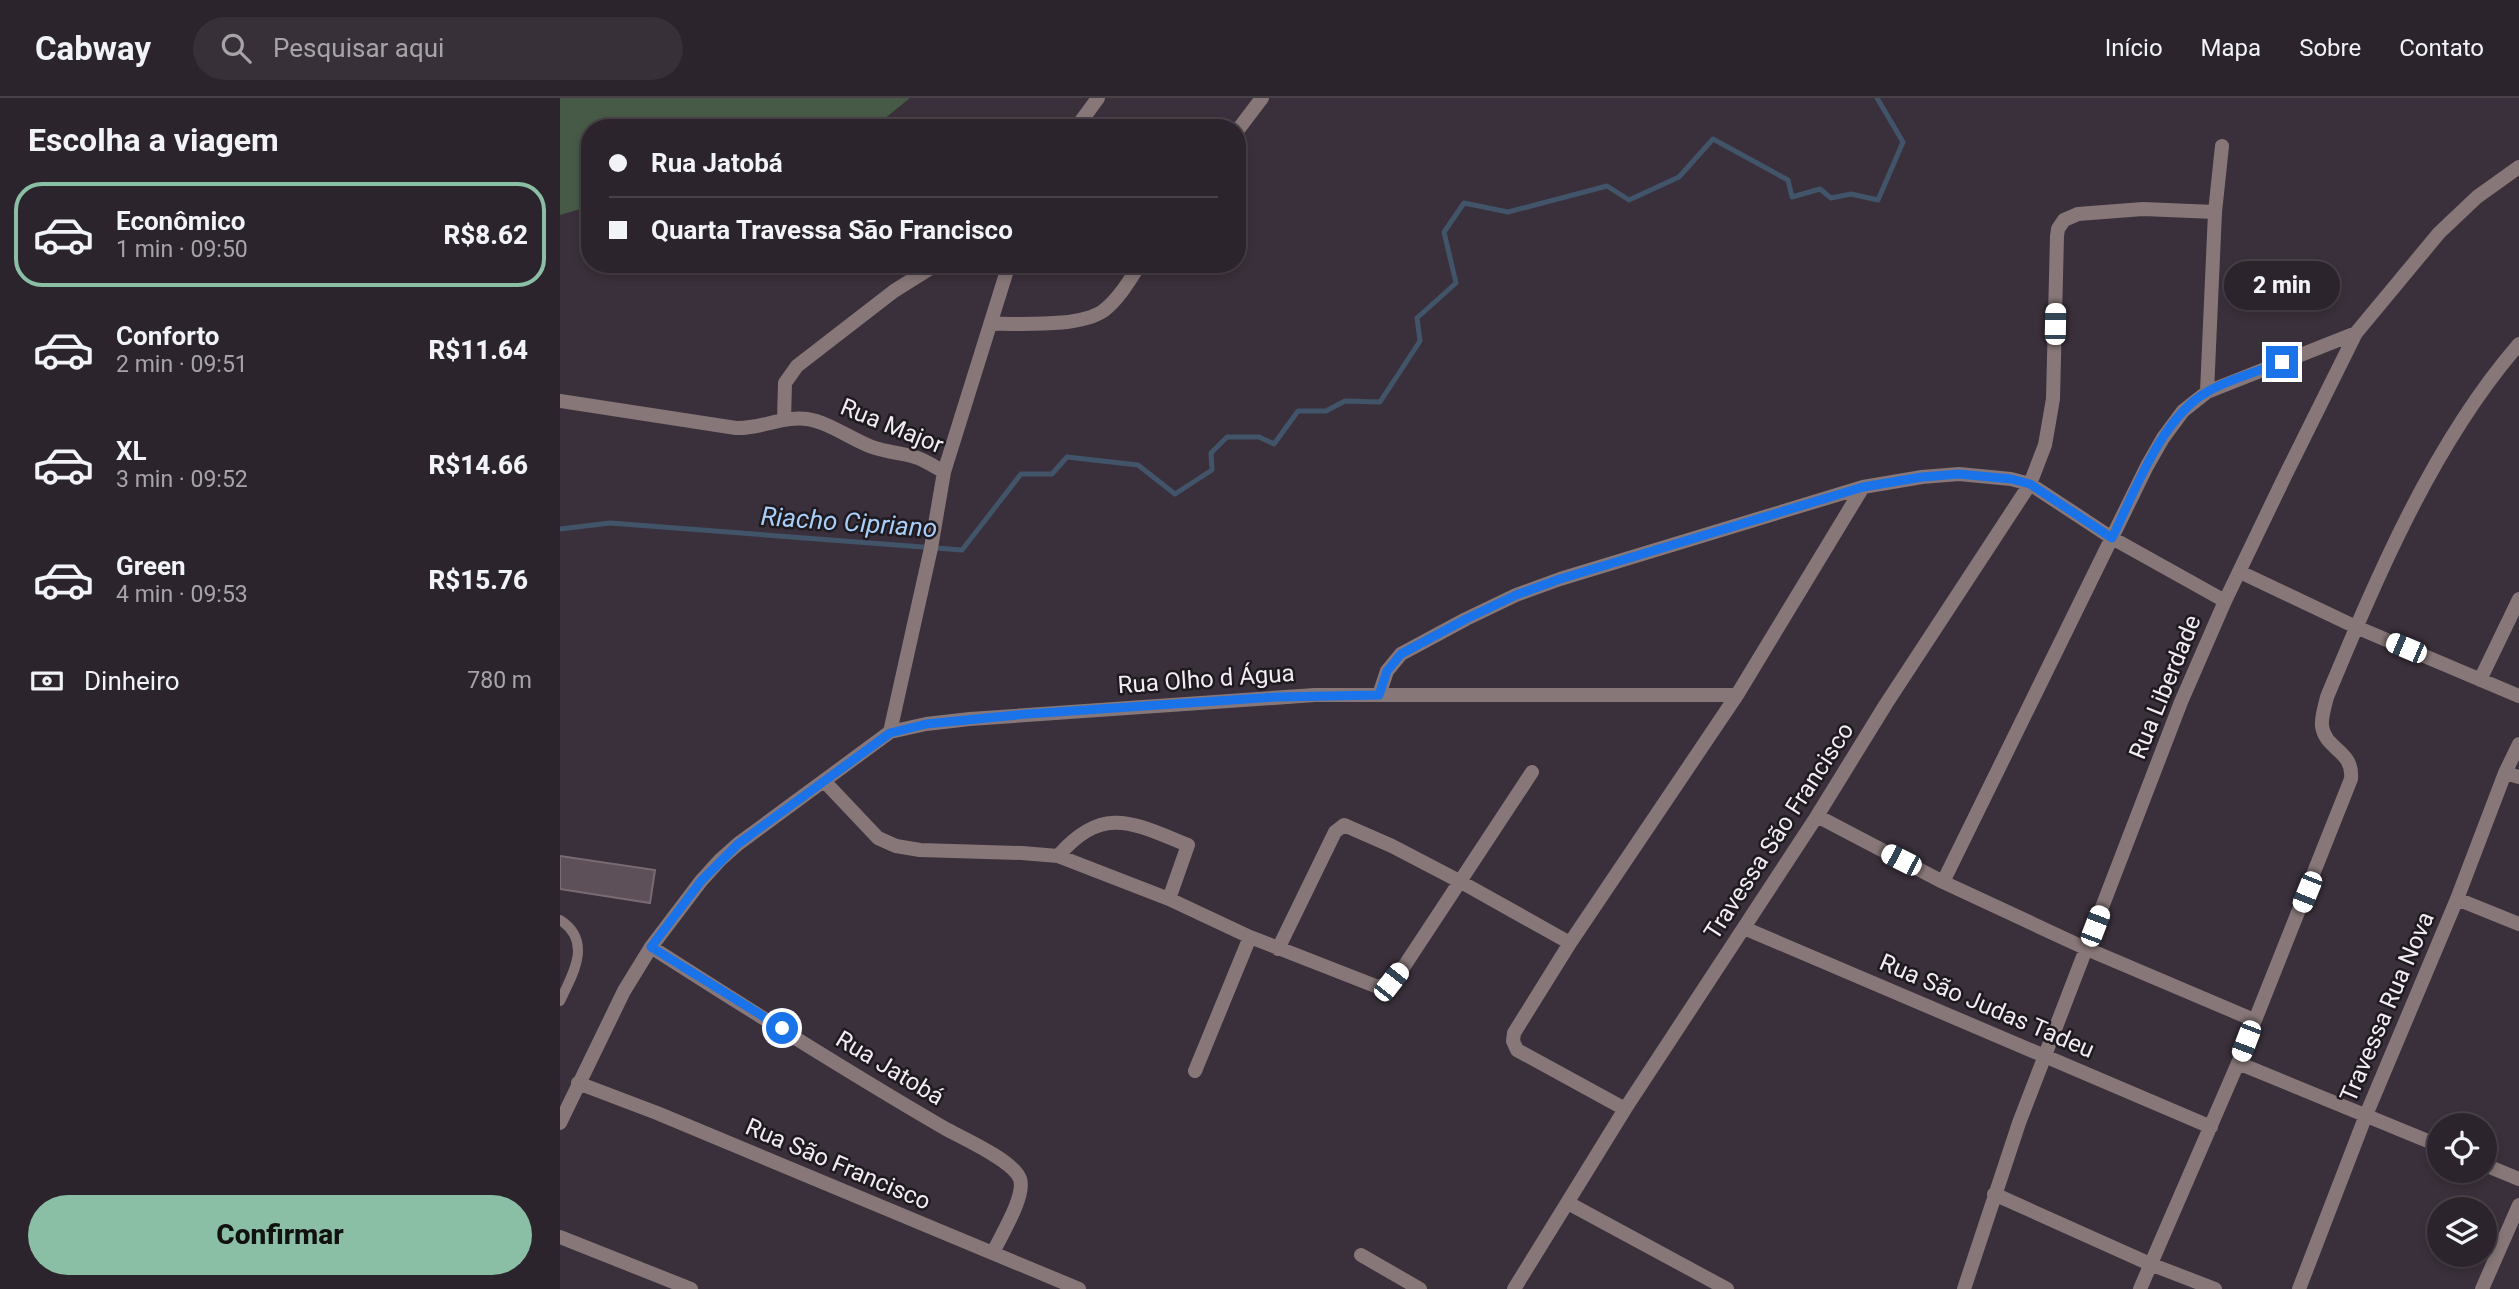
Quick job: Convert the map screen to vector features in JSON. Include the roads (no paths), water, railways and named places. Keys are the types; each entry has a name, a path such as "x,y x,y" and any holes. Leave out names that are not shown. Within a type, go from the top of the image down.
{"street":[{"path":"1083,119 1098,98"},
{"path":"1246,119 1262,98"},
{"path":"2207,392 2215,212 2222,146"},
{"name":"Rua Liberdade","path":"1964,1289 1994,1194 2045,1055 2181,702 2225,601 2285,476 2357,333 2439,233 2477,197 2519,167"},
{"name":"Travessa São Francisco","path":"1514,1289 1625,1110 2030,484 2045,445 2051,410 2057,236 2060,226 2069,217 2109,211 2143,209 2215,212"},
{"path":"784,420 785,383 797,366 894,291 923,273"},
{"path":"944,472 1006,273"},
{"path":"990,324 1052,322 1089,317 1101,312 1112,302 1133,273"},
{"path":"1943,882 2112,538 2163,438 2183,411 2207,392 2357,333"},
{"path":"2140,1289 2238,1063 2351,779 2350,761 2329,740 2321,723 2327,698 2356,627 2435,466 2473,405 2519,344"},
{"name":"Rua Major","path":"560,401 736,428 751,428 784,420 805,419 822,422 875,448 918,457 944,472 931,548 890,733"},
{"path":"1379,695 1387,671 1401,654 1516,595 1560,579 1863,487 1922,477 1959,474 2011,479 2030,484 2112,538 2225,601"},
{"path":"1625,1110 1517,1049 1513,1041 1519,1023 1737,695 1863,487"},
{"path":"2240,572 2356,627 2519,696"},
{"path":"2480,680 2519,599"},
{"name":"Rua Olho d Água","path":"890,733 926,724 1041,713 1268,698 1379,695 1737,695"},
{"path":"560,1123 624,991 651,947 701,881 738,844 890,733"},
{"name":"Travessa Rua Nova","path":"2299,1289 2366,1115 2512,775 2519,744"},
{"path":"825,782 878,838 896,846 920,850 1058,856 1169,898 1250,937 1367,985 1386,986 1401,971 1532,772"},
{"path":"1817,816 1943,882 2254,1020"},
{"path":"1058,856 1080,834 1094,827 1111,822 1142,826 1188,845 1169,898"},
{"path":"1278,948 1335,832 1341,826 1350,827 1461,882 1570,943"},
{"path":"2457,898 2519,924"},
{"name":"Rua São Judas Tadeu","path":"1744,928 2211,1127"},
{"path":"1195,1071 1250,937"},
{"name":"Rua Jatobá","path":"651,947 999,1159 1016,1172 1021,1185 1017,1203 993,1253"},
{"path":"2238,1063 2427,1141"},
{"name":"Rua São Francisco","path":"578,1083 657,1113 1079,1289"},
{"path":"2497,1170 2519,1179"},
{"path":"1994,1194 2150,1264 2215,1289"},
{"path":"1568,1203 1727,1289"},
{"path":"2482,1289 2519,1205"},
{"path":"560,1237 691,1289"},
{"path":"1361,1255 1420,1289"}],"lane":[{"path":"560,920 575,934 579,947 577,964 560,1001"}],"waterway":[{"name":"Riacho Cipriano","path":"560,529 610,523 962,550 1021,474 1052,474 1067,457 1138,465 1175,494 1212,470 1211,453 1227,437 1259,437 1274,444 1298,411 1326,411 1345,401 1380,402 1420,341 1417,318 1456,283 1444,232 1464,203 1508,212 1607,186 1629,200 1679,177 1713,139 1788,180 1792,197 1820,189 1831,198 1851,194 1878,200 1903,142 1877,98"}]}
